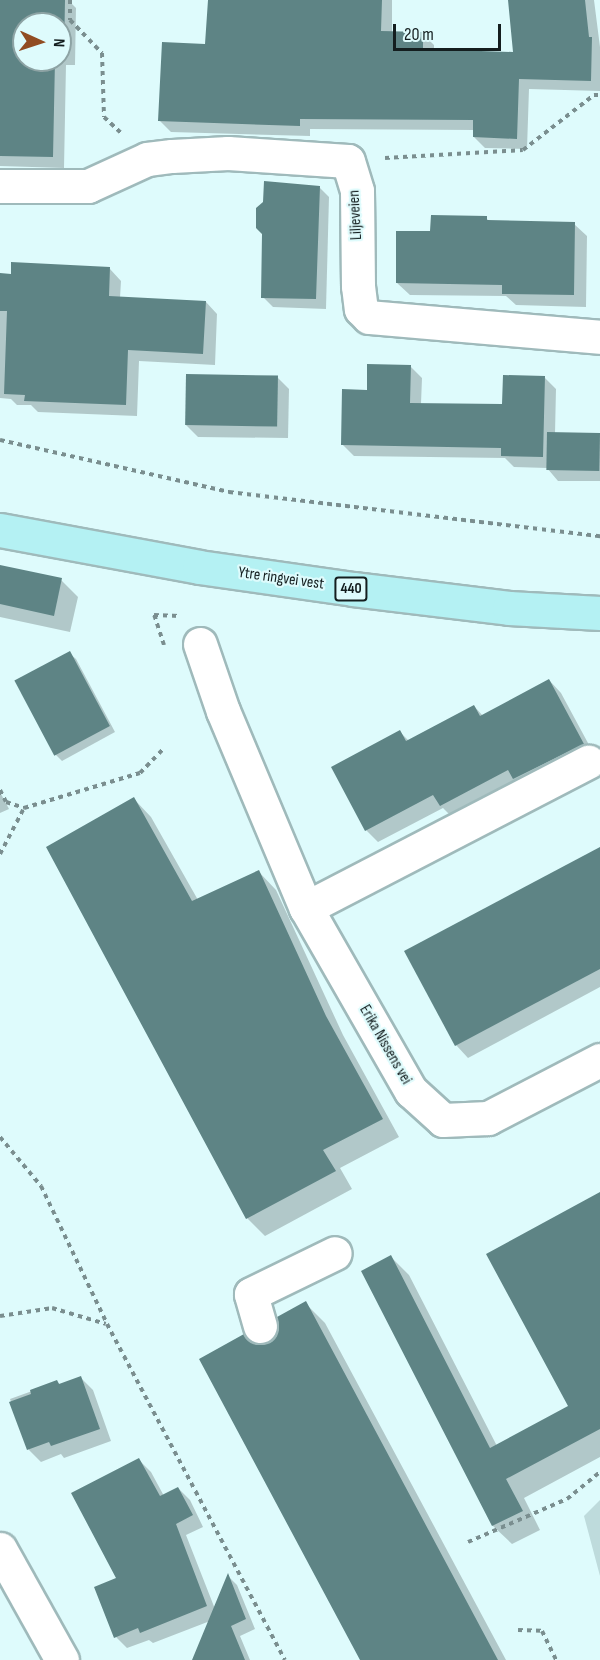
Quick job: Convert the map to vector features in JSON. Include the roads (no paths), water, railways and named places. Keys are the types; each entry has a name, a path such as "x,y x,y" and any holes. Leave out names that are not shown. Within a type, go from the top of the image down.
{"main road":[{"name":"Ytre ringvei vest","path":"0,530 199,567 353,589 509,608 600,613"}],"street":[{"name":"Liljeveien","path":"0,186 87,186 147,159 228,153 348,161 357,191 358,286 361,309 369,317 600,337"},
{"name":"Erika Nissens vei","path":"200,644 223,711 306,908 411,1091 443,1120 488,1118 600,1060"},
{"path":"306,908 588,762"},
{"path":"260,1326 251,1294 335,1253"},
{"path":"0,1549 62,1660"}]}
